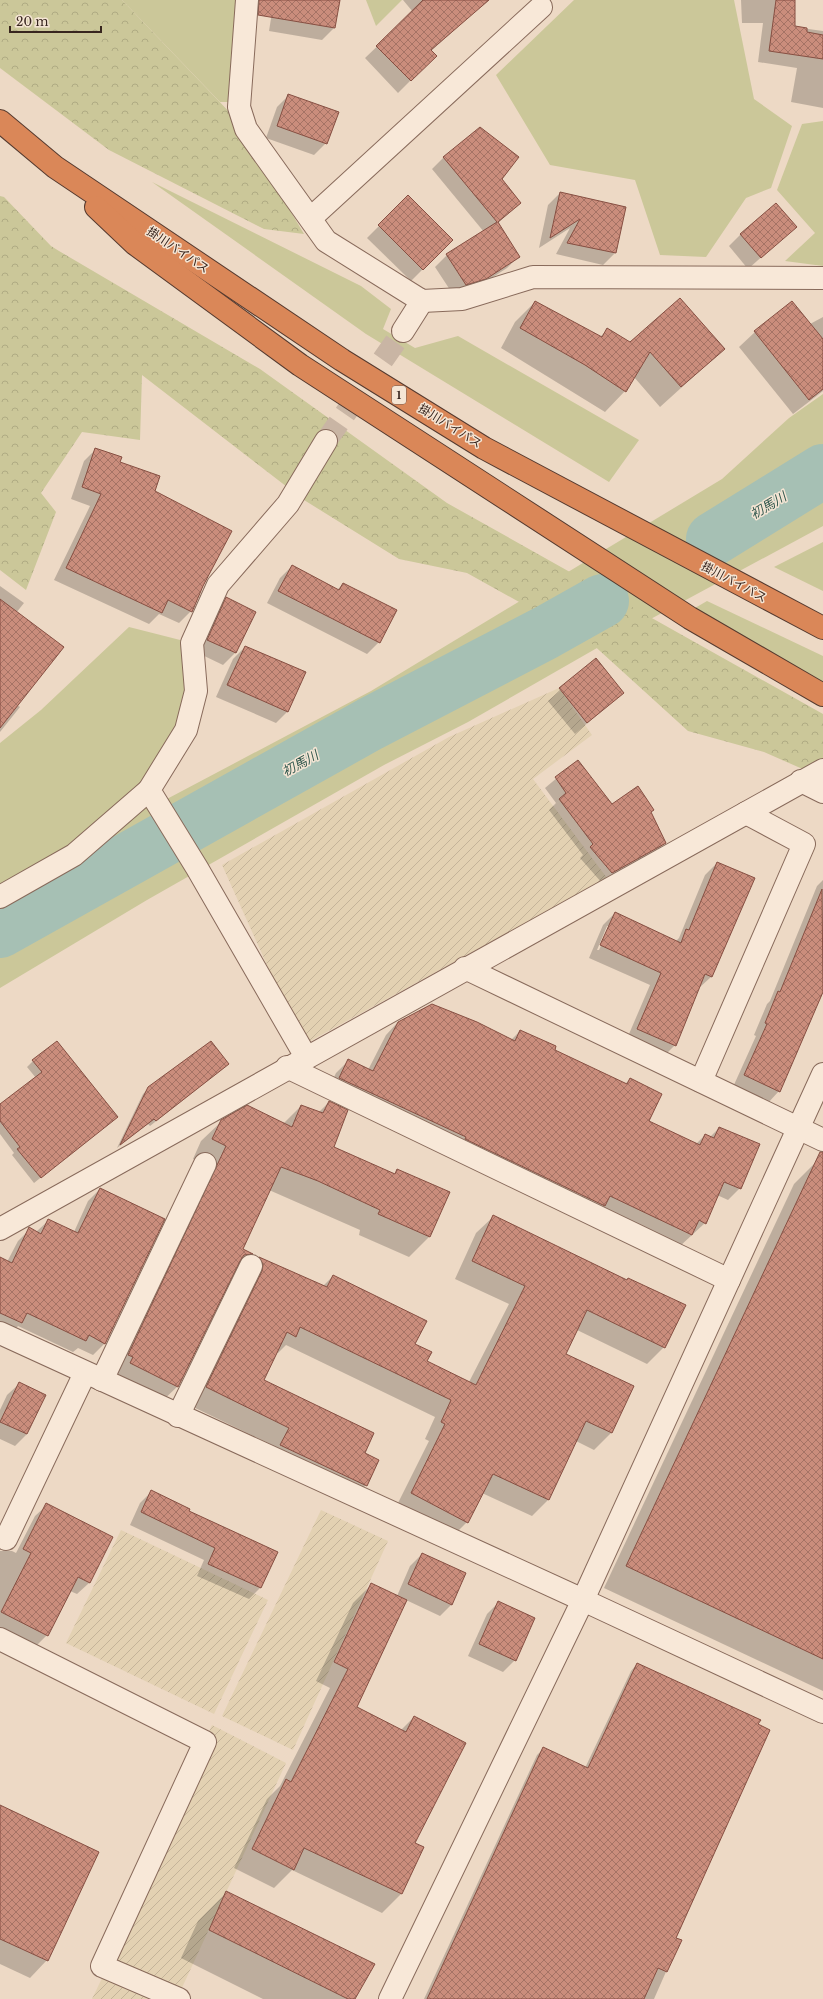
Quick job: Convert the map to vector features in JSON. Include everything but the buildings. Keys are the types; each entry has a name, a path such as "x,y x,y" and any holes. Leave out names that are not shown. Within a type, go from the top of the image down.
{"highway":[{"name":"掛川バイパス","path":"0,121 55,167 342,360 484,448 713,571 823,628"},
{"path":"55,167 135,244 300,365 690,618 823,695"},
{"path":"713,571 823,613"}],"street":[{"path":"247,0 239,107 246,129 326,241 422,301 462,299 533,277 823,278"},
{"path":"311,218 541,7"},
{"path":"403,331 422,301"},
{"path":"0,897 74,855 149,790 186,730 196,691 192,643 218,585 288,504 326,441"},
{"path":"0,1229 287,1067 823,770"},
{"path":"801,781 823,792"},
{"path":"149,790 197,868 306,1057"},
{"path":"700,1081 804,844 746,813"},
{"path":"466,968 823,1140"},
{"path":"287,1067 729,1280"},
{"path":"390,1999 583,1600 823,1074"},
{"path":"6,1540 206,1164"},
{"path":"178,1416 251,1266"},
{"path":"0,1333 178,1416 583,1600 823,1712"},
{"path":"0,1639 205,1742 102,1966 179,1999"}],"shaded area":[{"path":"559,688 592,735 533,779 607,878 303,1045 222,865 449,737"},
{"path":"321,1510 388,1541 293,1750 222,1716"},
{"path":"121,1530 268,1600 214,1714 66,1643"},
{"path":"212,1725 286,1763 180,1992 107,1959"},
{"path":"103,1976 151,1999 92,1999"}],"green space":[{"path":"0,0 122,0 236,119 304,234 264,229 109,150 0,68"},
{"path":"122,0 243,0 236,102 220,102"},
{"path":"366,0 402,0 376,26"},
{"path":"574,0 734,0 754,99 792,126 771,188 746,198 706,257 660,255 635,180 550,165 496,75"},
{"path":"823,121 823,266 785,261 815,233 777,190 802,124"},
{"path":"152,182 361,286 391,309 383,329 415,348 458,336 639,440 609,482 366,334"},
{"path":"0,196 4,197 51,246 260,369 447,503 823,714 823,778 764,752 688,731 589,641 467,573 399,559 304,500 142,375 140,440 82,432 41,493 56,512 26,590 0,570"},
{"path":"823,394 823,526 597,648 468,722 384,765 147,900 0,988 0,743 41,710 129,627 192,643 190,714 148,809 371,691 722,479 789,418"},
{"path":"823,542 823,591 774,567"},
{"path":"707,601 823,656 823,682 695,608"}],"waterway":[{"name":"初馬川","path":"713,539 823,471"},
{"name":"初馬川","path":"0,931 370,724 545,633 602,601"}],"tunnel":[{"path":"326,441 403,331"}]}
